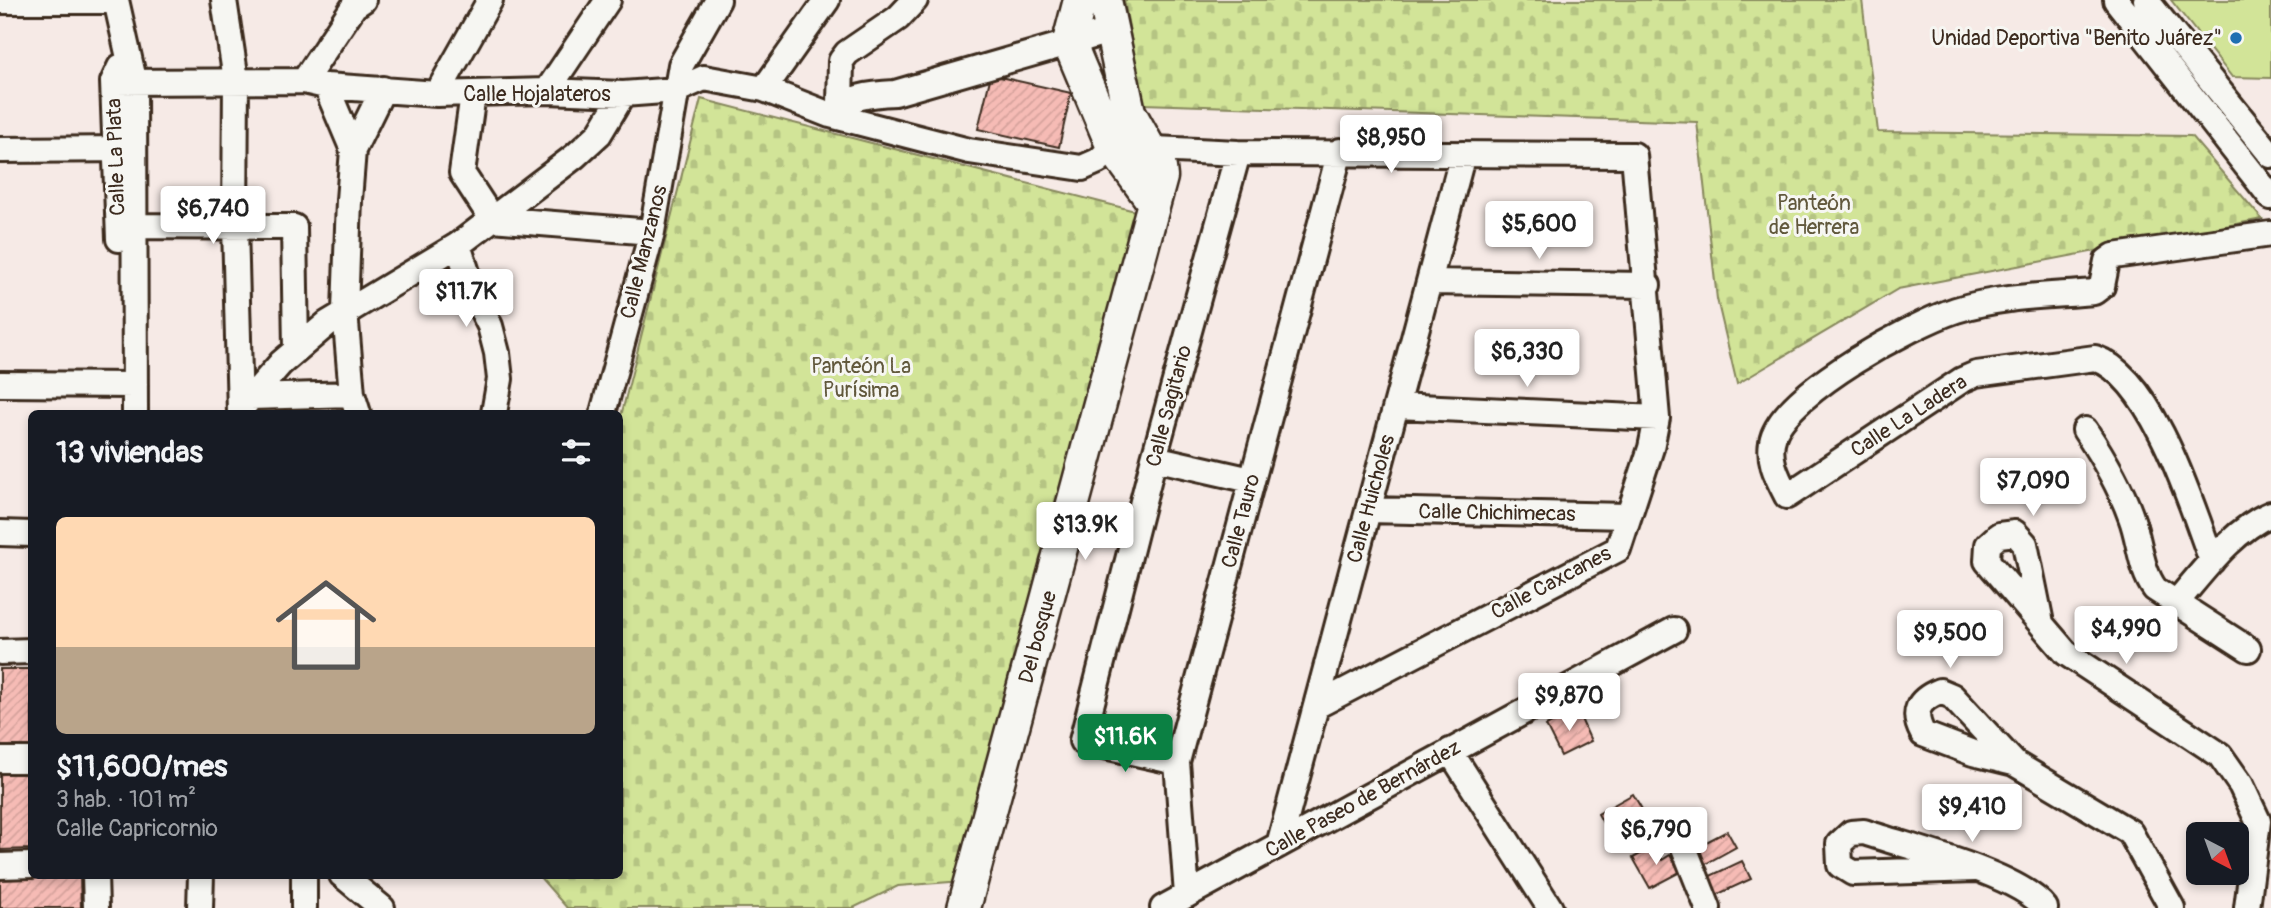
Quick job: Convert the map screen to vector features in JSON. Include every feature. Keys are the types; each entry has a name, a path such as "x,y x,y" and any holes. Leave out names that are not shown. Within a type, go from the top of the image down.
{"main road":[{"path":"1080,0 1069,42 1113,147 1154,203"},
{"name":"Del bosque","path":"964,908 1154,203 1160,168 1129,112 1105,0"}],"street":[{"path":"224,0 236,80 235,226 244,406"},
{"path":"353,150 315,84 354,5 363,0"},
{"path":"436,94 490,0"},
{"path":"547,91 608,0"},
{"path":"764,89 827,0"},
{"path":"835,110 841,61 847,53 898,18 915,0"},
{"path":"2116,0 2271,197"},
{"path":"2146,0 2271,155"},
{"path":"0,1 116,1"},
{"name":"Calle La Plata","path":"116,1 126,54 127,385 120,410"},
{"name":"Calle Manzanos","path":"604,410 652,232 681,65 711,2"},
{"path":"835,110 871,94 895,93 1110,31"},
{"name":"Calle Hojalateros","path":"124,81 236,80 436,94 547,91 623,94 677,90 704,79 764,89 835,110 893,132 969,151 1065,167 1089,166 1113,147"},
{"path":"244,406 356,408 345,311 353,150 383,89"},
{"path":"893,132 895,93"},
{"path":"473,94 462,173 492,219"},
{"path":"244,406 296,349 345,311 458,246 591,142 623,94"},
{"path":"1113,147 1238,153 1463,153"},
{"path":"0,150 125,149"},
{"name":"Calle Tauro","path":"1187,895 1177,762 1340,151"},
{"name":"Calle Sagitario","path":"1177,762 1082,741 1154,458 1238,153"},
{"name":"Calle Caxcanes","path":"1316,706 1618,549 1651,447 1657,418 1648,285 1634,155 1463,153"},
{"name":"Calle Huicholes","path":"1279,845 1463,153"},
{"path":"492,219 652,232"},
{"path":"127,226 294,227 296,349"},
{"name":"Calle La Ladera","path":"2213,561 2176,465 2146,406 2110,363 2095,358 1976,374 1962,380 1787,496 1774,472 1774,435 1806,397 1906,330 1969,307 2014,298 2094,292 2102,286 2106,261 2114,256 2271,234"},
{"path":"458,246 474,294 490,326 497,353 500,379 495,410"},
{"path":"1429,282 1648,285"},
{"path":"0,384 127,385"},
{"name":"Calle La Plata","path":"127,385 134,410"},
{"path":"1396,406 1657,418"},
{"path":"2085,430 2107,464 2131,517 2148,580 2175,604 2248,649"},
{"path":"1154,458 1251,480"},
{"name":"Calle Chichimecas","path":"1368,510 1627,516"},
{"path":"2175,604 2213,561 2256,520 2271,514"},
{"path":"0,533 28,534"},
{"path":"2041,623 2021,538 2015,533 1999,535 1988,545 1987,561 2066,653 2220,755 2241,785 2258,821 2246,908"},
{"name":"Calle Paseo de Bernárdez","path":"1163,908 1674,630"},
{"path":"0,652 28,651"},
{"path":"1450,751 1550,908"},
{"path":"0,760 28,760"},
{"path":"2014,764 2130,832 2172,908"},
{"path":"1683,845 1708,908"},
{"path":"0,866 28,865"},
{"path":"1975,869 2010,884 2045,908"},
{"path":"95,879 96,908"},
{"path":"200,908 201,879"},
{"path":"304,879 304,908"},
{"path":"347,879 382,908"}],"green space":[{"name":"Panteón de Herrera","path":"1124,0 1862,0 1878,132 2191,136 2262,219 1898,289 1737,384 1717,299 1697,122 1143,104"},
{"name":"Unidad Deportiva \"Benito Juárez\"","path":"2171,0 2271,0 2271,78 2232,77"},
{"name":"Panteón La Purísima","path":"701,99 1135,211 963,881 898,886 853,908 567,908 542,879 623,879 623,410"}],"building":[{"path":"991,75 1071,93 1059,147 978,129"},
{"path":"0,669 28,669 28,746 0,746"},
{"path":"1577,710 1591,741 1561,756 1546,726"},
{"path":"28,770 28,849 0,850 0,771"},
{"path":"1633,794 1643,811 1608,832 1598,814"},
{"path":"1727,831 1736,847 1700,867 1691,850"},
{"path":"1655,846 1662,860 1670,855 1680,872 1650,888 1633,858"},
{"path":"1742,861 1751,879 1714,896 1706,878"},
{"path":"0,876 80,879 81,908 0,908"}],"place":[{"name":"Unidad Deportiva \"Benito Juárez\"","path":"2236,38"}]}
